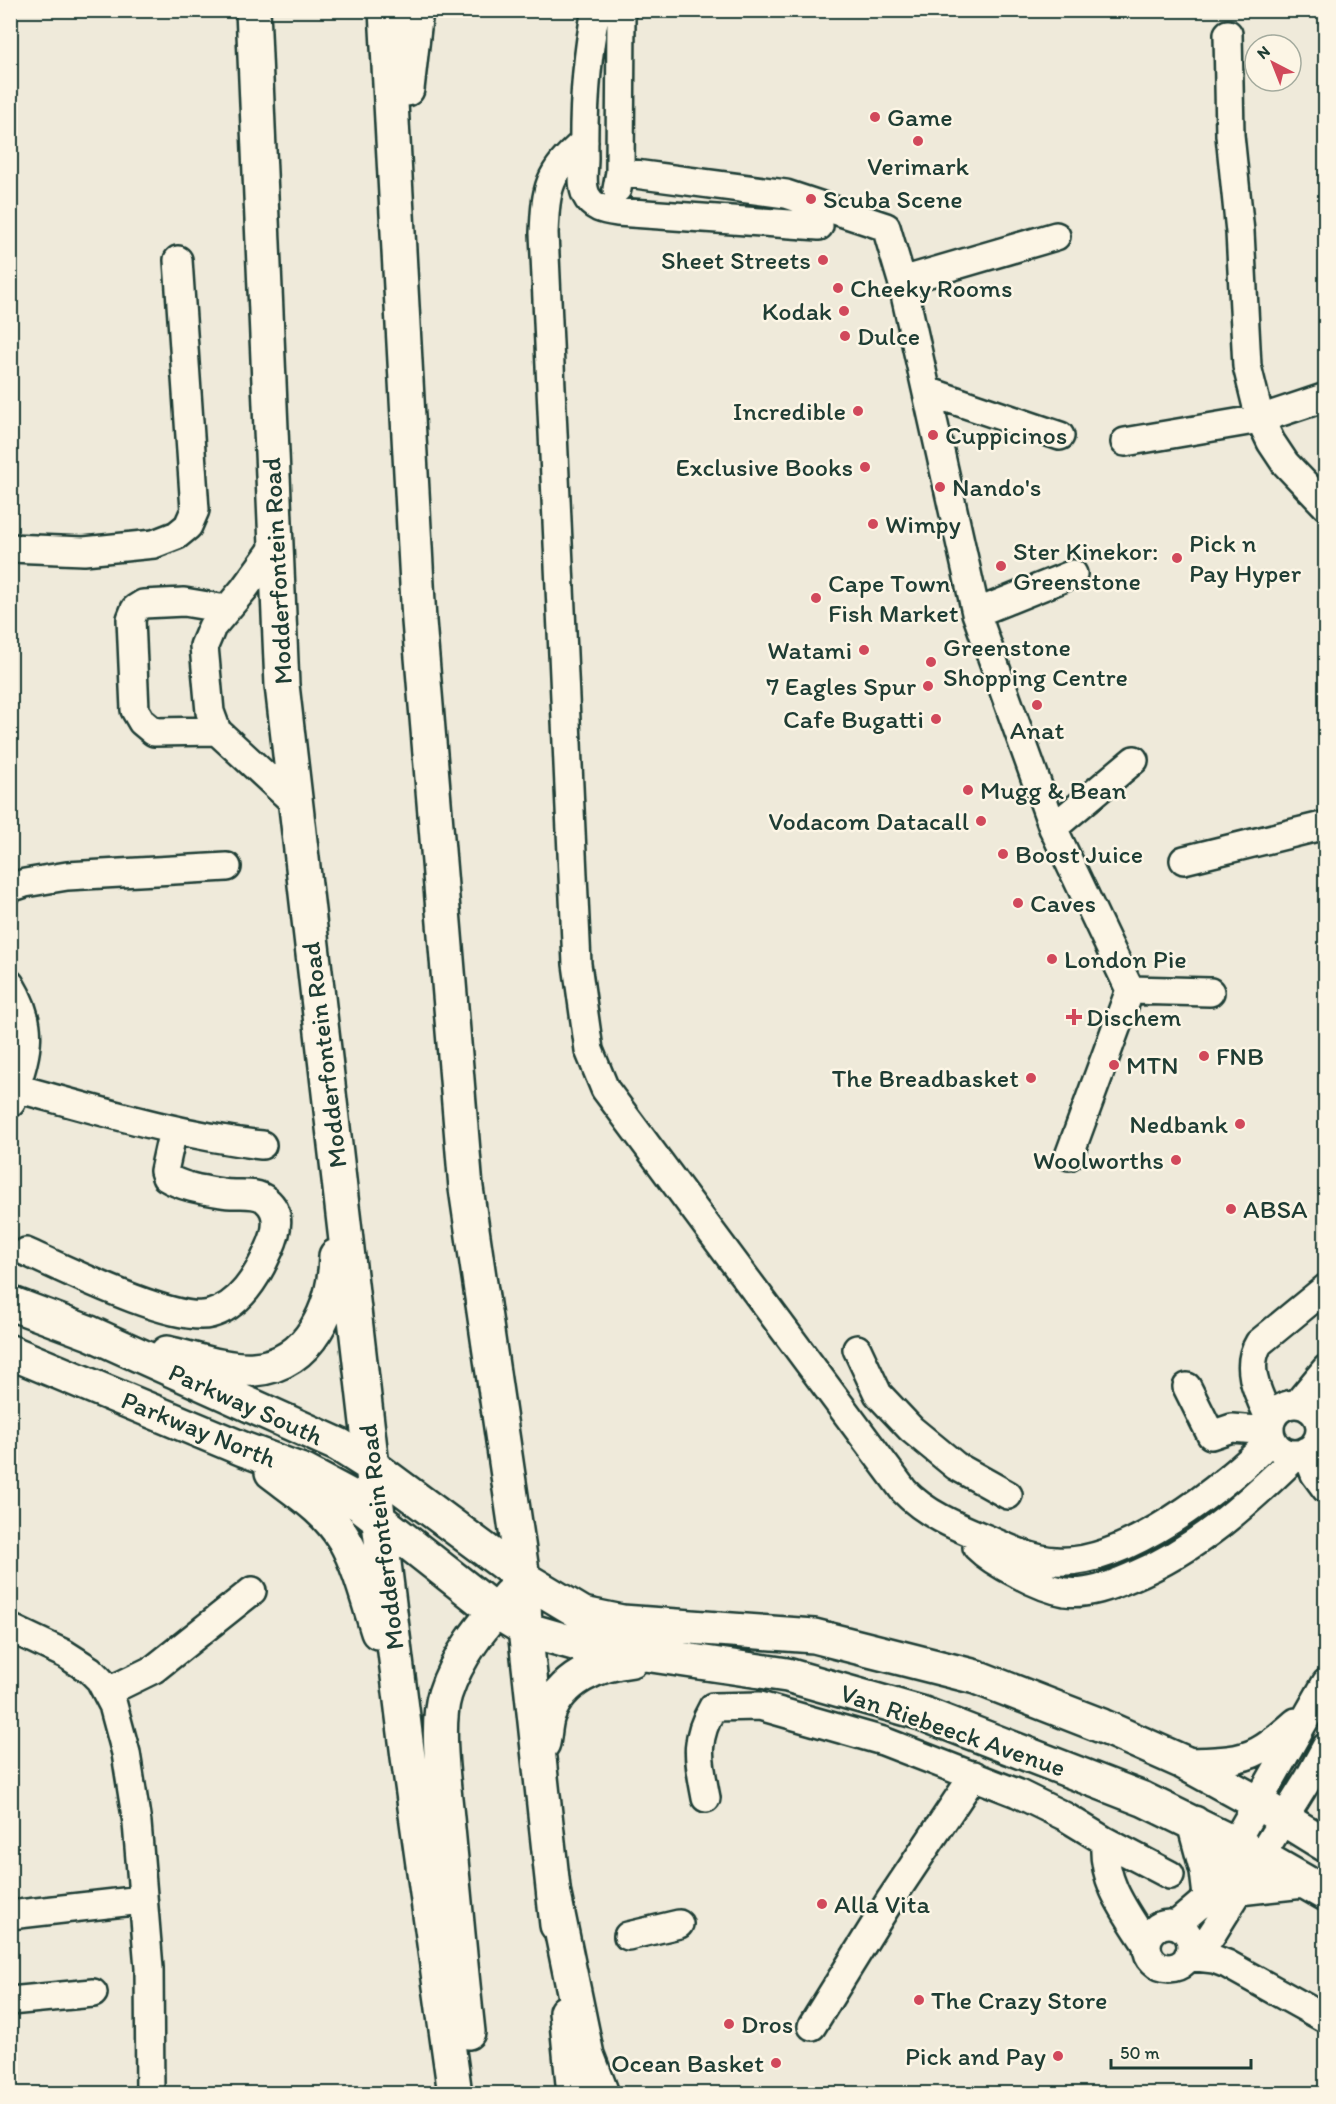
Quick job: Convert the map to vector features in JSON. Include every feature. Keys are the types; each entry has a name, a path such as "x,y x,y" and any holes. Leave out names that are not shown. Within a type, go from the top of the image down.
{"main road":[{"name":"Modderfontein Road","path":"253,10 282,685 378,1520 455,2094"},
{"path":"386,10 419,621 466,1188 523,1578 525,1629 574,2094"},
{"path":"397,210 411,39 416,10"},
{"path":"90,1333 193,1359 253,1369 279,1362 302,1347 326,1312 335,1270 336,1237 327,1075"},
{"name":"Parkway South","path":"10,1303 90,1333 339,1445 372,1466 523,1578"},
{"name":"Parkway North","path":"10,1352 243,1449 305,1472 348,1495 378,1520"},
{"path":"243,1449 314,1504 344,1539 356,1564 400,1696"},
{"name":"Van Riebeeck Avenue","path":"378,1520 495,1611 525,1629 577,1644 787,1675 921,1713 1133,1795 1194,1823 1314,1887"},
{"path":"475,2094 443,1774 441,1717 444,1696 465,1652 523,1578"},
{"name":"Van Riebeeck Avenue","path":"523,1578 584,1614 605,1620 814,1635 965,1674 1026,1695 1183,1762 1326,1845"},
{"path":"540,1762 548,1715 566,1688 592,1668 611,1662 663,1656"},
{"path":"1194,1823 1207,1871 1224,1892 1314,1887"},
{"path":"554,1895 587,2055 602,2094"}],"street":[{"path":"596,10 586,64 584,142 584,185 587,196 595,206 617,212 819,226"},
{"path":"617,212 620,172 621,10"},
{"path":"1228,34 1230,135 1240,232 1245,354 1260,418 1271,442 1285,463 1326,506"},
{"path":"584,142 562,162 552,176 548,189 544,233 578,964 589,1050 604,1089 904,1491 916,1503 956,1527 1032,1557 1057,1561 1084,1560 1124,1546 1180,1513 1211,1493 1249,1463 1279,1420 1326,1369"},
{"path":"620,172 786,194 886,227 902,281 976,613 1053,828 1130,990 1069,1156"},
{"path":"902,281 1056,236"},
{"path":"10,548 84,550 154,544 177,536 188,526 195,510 178,260"},
{"path":"927,392 1060,436"},
{"path":"1125,442 1260,418 1324,396"},
{"path":"276,545 212,627 204,646 210,712 217,731 295,803"},
{"path":"976,613 1073,574"},
{"path":"217,731 154,732 142,722 135,710 131,619 135,609 143,604 184,602 226,609"},
{"path":"1053,828 1134,760"},
{"path":"1184,860 1326,825"},
{"path":"10,888 25,883 67,876 227,867"},
{"path":"10,984 25,1014 28,1030 24,1060 13,1096 221,1140 262,1145"},
{"path":"1130,990 1210,992"},
{"path":"26,1252 124,1295 177,1312 198,1316 208,1315 234,1302 245,1292 269,1251 277,1232 277,1215 272,1206 262,1197 252,1194 224,1194 183,1185 166,1177 165,1160 173,1130"},
{"path":"1316,1435 1283,1451 1276,1446 1279,1420 1277,1391 1253,1370 1252,1360 1260,1343 1326,1288"},
{"path":"857,1349 878,1394 911,1429 956,1466 1008,1495"},
{"path":"1187,1387 1211,1435 1232,1428 1279,1420 1305,1406 1312,1410 1316,1435 1315,1474 1326,1489"},
{"path":"956,1527 980,1550 1006,1568 1039,1585 1065,1592 1094,1590 1110,1586 1161,1564 1213,1531 1316,1435"},
{"path":"107,1692 154,1669 252,1591"},
{"path":"10,1628 80,1663 100,1680 113,1705 126,1753 137,1823 149,1968 150,2094"},
{"path":"1271,1811 1310,1708 1326,1683"},
{"path":"706,1798 698,1750 704,1725 713,1707 745,1706 772,1709 883,1741 974,1775 1064,1816 1105,1841 1170,1875"},
{"path":"1183,1762 1236,1758 1256,1752 1273,1742 1310,1708"},
{"path":"1105,1841 1104,1854 1109,1879 1119,1902 1147,1945 1152,1960 1167,1968 1176,1967 1183,1962 1189,1952 1211,1936 1224,1892 1247,1850 1271,1811 1326,1748"},
{"path":"812,2026 889,1902 974,1775"},
{"path":"1147,1945 1149,1937 1160,1926 1172,1925 1224,1892"},
{"path":"10,1915 142,1900"},
{"path":"1119,1902 1188,1934 1189,1952"},
{"path":"628,1936 679,1924"},
{"path":"1189,1952 1227,1964 1326,2019"},
{"path":"10,2001 93,1993"}],"place":[{"name":"Game","path":"875,117"},
{"name":"Verimark","path":"918,141"},
{"name":"Scuba Scene","path":"811,199"},
{"name":"Sheet Streets","path":"823,260"},
{"name":"Cheeky Rooms","path":"838,288"},
{"name":"Kodak","path":"844,311"},
{"name":"Dulce","path":"845,336"},
{"name":"Incredible","path":"858,411"},
{"name":"Cuppicinos","path":"933,435"},
{"name":"Exclusive Books","path":"865,467"},
{"name":"Nando's","path":"940,487"},
{"name":"Wimpy","path":"873,524"},
{"name":"Pick n Pay Hyper","path":"1177,558"},
{"name":"Ster Kinekor: Greenstone","path":"1001,566"},
{"name":"Cape Town Fish Market","path":"816,598"},
{"name":"Watami","path":"864,650"},
{"name":"Greenstone Shopping Centre","path":"931,662"},
{"name":"7 Eagles Spur","path":"928,686"},
{"name":"Anat","path":"1037,705"},
{"name":"Cafe Bugatti","path":"936,719"},
{"name":"Mugg & Bean","path":"968,790"},
{"name":"Vodacom Datacall","path":"981,821"},
{"name":"Boost Juice","path":"1003,854"},
{"name":"Caves","path":"1018,903"},
{"name":"London Pie","path":"1052,959"},
{"name":"Dischem","path":"1074,1017"},
{"name":"FNB","path":"1204,1056"},
{"name":"MTN","path":"1114,1065"},
{"name":"The Breadbasket","path":"1031,1078"},
{"name":"Nedbank","path":"1240,1124"},
{"name":"Woolworths","path":"1176,1160"},
{"name":"ABSA","path":"1231,1209"},
{"name":"Alla Vita","path":"822,1904"},
{"name":"The Crazy Store","path":"919,2000"},
{"name":"Dros","path":"729,2024"},
{"name":"Pick and Pay","path":"1058,2056"},
{"name":"Ocean Basket","path":"776,2063"}]}
